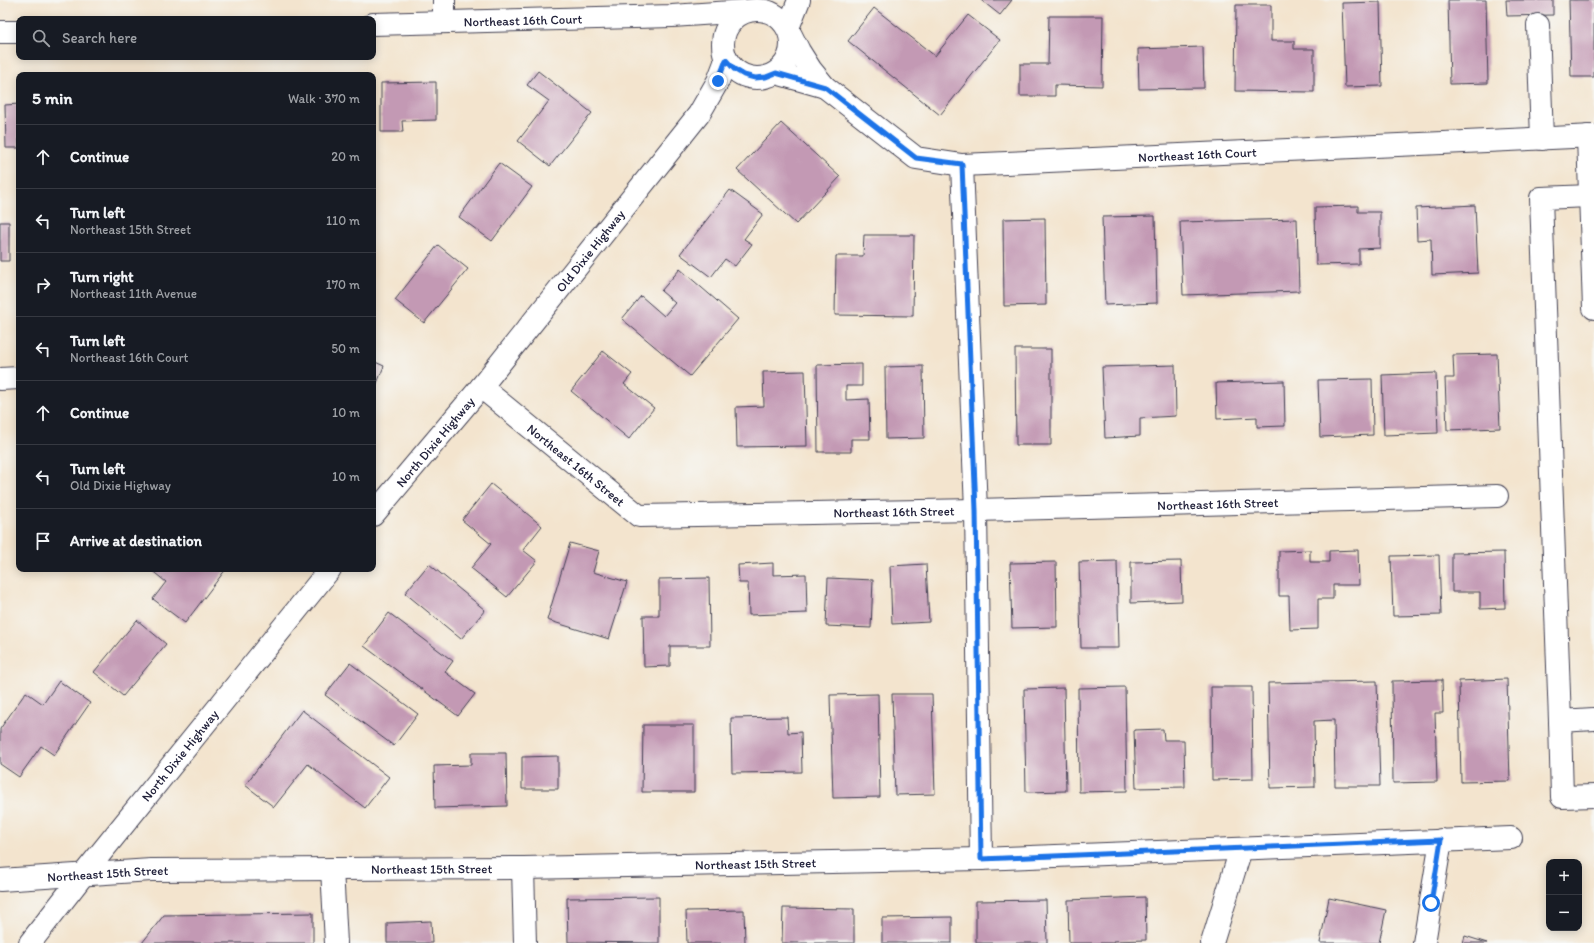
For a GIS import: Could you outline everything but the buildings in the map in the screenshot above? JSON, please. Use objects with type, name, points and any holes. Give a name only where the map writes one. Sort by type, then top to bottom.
[{"type":"street","points":[[444,0],[444,22]]},
{"type":"street","points":[[779,0],[737,15],[729,23],[724,32],[725,51],[734,69],[744,75],[755,78],[766,77],[776,73],[784,66],[790,56],[792,46],[790,31],[798,0]]},
{"type":"street","points":[[752,10],[768,10],[776,14],[783,20],[790,31]]},
{"type":"street","name":"Northeast 16th Court","points":[[376,24],[672,16],[752,10]]},
{"type":"street","name":"Northeast 16th Court","points":[[672,16],[698,23],[713,31],[725,51]]},
{"type":"street","points":[[1538,25],[1542,138]]},
{"type":"street","name":"Northeast 16th Court","points":[[790,31],[799,51],[811,70],[825,87],[916,158],[962,164],[1591,136]]},
{"type":"street","points":[[0,32],[16,32]]},
{"type":"street","name":"Old Dixie Highway","points":[[481,386],[699,114],[718,81],[725,51]]},
{"type":"street","name":"Northeast 16th Court","points":[[776,73],[825,87]]},
{"type":"street","name":"Old Dixie Highway","points":[[699,114],[739,84],[755,78]]},
{"type":"street","points":[[1591,136],[1590,196],[1594,308]]},
{"type":"street","points":[[962,164],[976,510],[981,859]]},
{"type":"street","points":[[1590,196],[1541,198],[1562,797],[1594,796]]},
{"type":"street","points":[[0,379],[16,378]]},
{"type":"street","name":"Northeast 16th Street","points":[[481,386],[639,516],[976,510],[1497,496]]},
{"type":"street","name":"North Dixie Highway","points":[[376,511],[481,386]]},
{"type":"street","name":"North Dixie Highway","points":[[30,943],[83,875],[328,572]]},
{"type":"street","points":[[1560,721],[1594,719]]},
{"type":"street","name":"Northeast 15th Street","points":[[0,880],[150,870],[523,868],[981,859],[1511,838]]},
{"type":"street","points":[[1424,943],[1441,840]]},
{"type":"street","points":[[1212,943],[1241,849]]},
{"type":"street","points":[[523,868],[525,943]]},
{"type":"street","points":[[332,869],[336,943]]},
{"type":"route","points":[[718,81],[726,60],[734,69],[744,75],[755,78],[766,77],[776,73],[825,87],[916,158],[962,164],[976,510],[981,859],[1441,840],[1431,903]]}]
